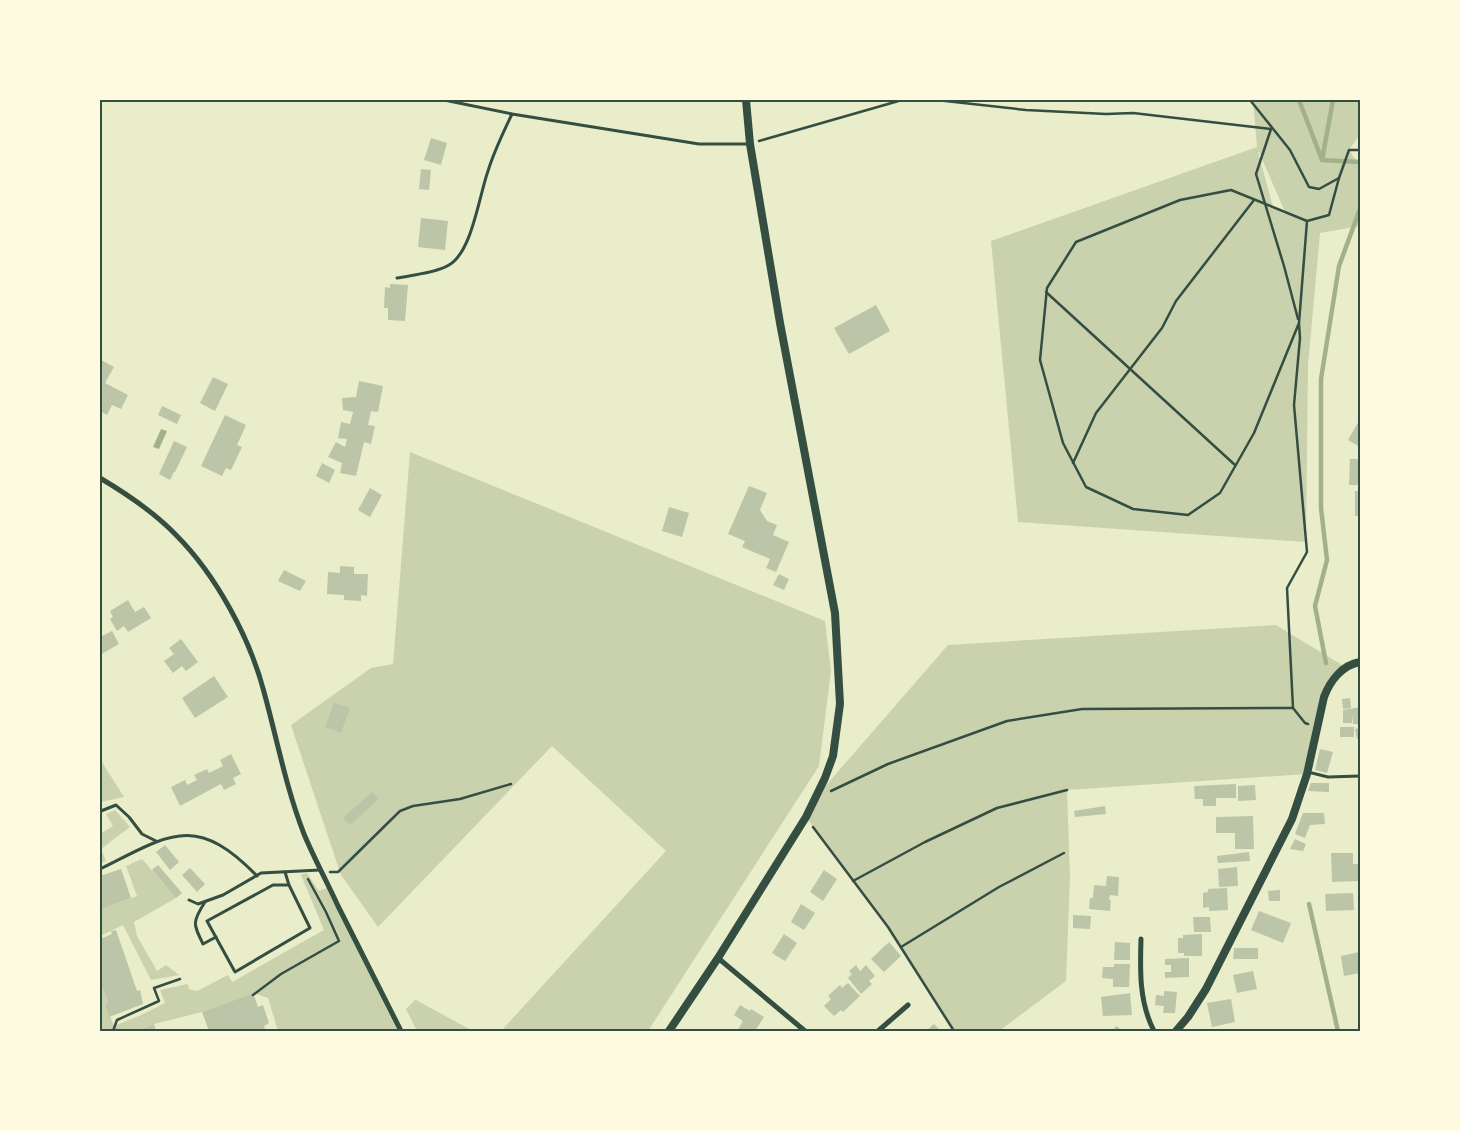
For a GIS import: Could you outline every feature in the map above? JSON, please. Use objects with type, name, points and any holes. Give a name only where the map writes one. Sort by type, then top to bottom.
[{"type":"street","points":[[669,1031],[718,958],[806,817],[825,778],[833,756],[840,713],[835,613],[784,345],[750,144],[746,100]]},
{"type":"street","points":[[100,478],[142,506],[176,535],[200,563],[231,613],[248,645],[258,671],[287,786],[304,834],[401,1031]]},
{"type":"street","points":[[1176,1031],[1210,982],[1292,819],[1308,772],[1324,697],[1332,680],[1347,668],[1360,662]]},
{"type":"street","points":[[1141,939],[1140,974],[1146,1016],[1154,1031]]},
{"type":"street","points":[[718,958],[805,1031]]},
{"type":"street","points":[[878,1031],[908,1004]]},
{"type":"lane","points":[[444,100],[512,114],[699,144],[750,144]]},
{"type":"lane","points":[[396,278],[442,269],[459,257],[468,238],[487,172],[512,114]]},
{"type":"lane","points":[[1308,772],[1328,777],[1360,776]]},
{"type":"lane","points":[[101,811],[116,805],[129,817],[142,834],[156,841]]},
{"type":"lane","points":[[100,869],[156,841],[186,835],[211,839],[236,855],[257,876]]},
{"type":"lane","points":[[189,900],[198,904],[205,902],[223,895],[261,873],[321,871]]},
{"type":"lane","points":[[285,872],[289,885],[310,928],[235,972],[207,922],[272,885],[289,885]]},
{"type":"lane","points":[[205,902],[195,919],[194,928],[203,944],[216,937]]},
{"type":"path","points":[[750,144],[902,100]]},
{"type":"path","points":[[936,100],[1026,110],[1106,114],[1133,113],[1271,129]]},
{"type":"path","points":[[1250,100],[1271,129],[1290,150],[1309,187],[1319,189],[1339,178]]},
{"type":"path","points":[[1271,129],[1256,174],[1264,204],[1284,266],[1299,323],[1254,432],[1220,493],[1188,515],[1133,509],[1086,487],[1063,443],[1040,360],[1046,288],[1076,242],[1180,200],[1231,190],[1254,200],[1264,204],[1307,221],[1329,216],[1349,150],[1360,150]]},
{"type":"path","points":[[1073,463],[1096,413],[1162,328],[1176,302],[1254,200]]},
{"type":"path","points":[[1307,221],[1294,405],[1307,552],[1287,588],[1293,708],[1305,723],[1317,725]]},
{"type":"path","points":[[1046,292],[1235,465]]},
{"type":"path","points":[[816,798],[888,764],[1007,722],[1082,709],[1293,708]]},
{"type":"path","points":[[321,871],[338,872],[400,812],[413,806],[460,799],[511,784]]},
{"type":"path","points":[[853,881],[925,842],[997,808],[1067,790]]},
{"type":"path","points":[[806,817],[888,927],[954,1031]]},
{"type":"path","points":[[901,947],[999,888],[1064,853]]},
{"type":"path","points":[[113,1031],[117,1020],[159,1001],[154,988],[180,979]]},
{"type":"shaded area","points":[[1253,100],[1360,100],[1360,134],[1349,150],[1360,166],[1360,226],[1320,233],[1308,365],[1306,542],[1018,522],[991,241],[1257,147]],"holes":[[[1259,152],[1285,212],[1273,207]]]},
{"type":"shaded area","points":[[161,429],[167,431],[159,449],[153,447]]},
{"type":"shaded area","points":[[410,452],[825,621],[831,671],[819,766],[648,1031],[501,1031],[666,851],[552,746],[378,927],[341,875],[291,725],[371,668],[393,664]]},
{"type":"shaded area","points":[[1276,625],[1347,668],[1332,680],[1307,774],[1067,790],[1070,877],[1066,981],[999,1031],[954,1031],[888,927],[806,817],[815,798],[948,645]]},
{"type":"shaded area","points":[[100,759],[124,797],[100,802]]},
{"type":"shaded area","points":[[115,810],[130,827],[101,849],[106,861],[100,863],[100,839],[102,838],[100,834],[113,826],[106,814]]},
{"type":"shaded area","points":[[142,859],[176,898],[134,922],[137,936],[157,971],[166,965],[179,975],[151,980],[123,925],[100,936],[100,910],[137,896],[126,866]]},
{"type":"shaded area","points":[[307,873],[319,891],[327,888],[400,1031],[278,1031],[268,998],[253,993],[202,1012],[154,1024],[136,1031],[100,1031],[100,981],[108,1002],[105,1004],[114,1026],[165,1003],[160,990],[188,984],[189,989],[197,991],[228,975],[232,982],[324,930],[301,875]]},
{"type":"shaded area","points":[[416,999],[473,1031],[417,1031],[406,1009]]},
{"type":"building","points":[[431,138],[447,143],[441,165],[424,160]]},
{"type":"building","points":[[421,169],[431,170],[429,190],[419,189]]},
{"type":"building","points":[[421,218],[448,221],[445,250],[418,247]]},
{"type":"building","points":[[390,284],[408,285],[405,321],[388,320],[388,308],[384,308],[385,287],[390,288]]},
{"type":"building","points":[[876,305],[890,331],[849,354],[834,328]]},
{"type":"building","points":[[101,360],[114,367],[105,383],[128,395],[121,409],[112,405],[107,415],[100,411]]},
{"type":"building","points":[[213,377],[228,384],[215,411],[200,403]]},
{"type":"building","points":[[359,381],[383,386],[378,412],[371,411],[368,425],[375,426],[371,444],[364,442],[356,476],[340,473],[342,463],[328,457],[336,442],[345,447],[347,439],[338,438],[341,422],[350,424],[353,412],[343,410],[342,398],[356,397]]},
{"type":"building","points":[[162,406],[181,415],[177,424],[158,415]]},
{"type":"building","points":[[225,415],[246,425],[237,445],[242,447],[231,470],[226,468],[222,476],[201,466]]},
{"type":"building","points":[[1360,419],[1360,447],[1348,440]]},
{"type":"building","points":[[174,441],[187,447],[170,480],[159,474]]},
{"type":"building","points":[[1350,459],[1360,459],[1360,485],[1349,485]]},
{"type":"building","points":[[322,463],[335,470],[329,483],[316,476]]},
{"type":"building","points":[[749,486],[767,493],[760,510],[767,521],[777,525],[773,535],[789,542],[776,572],[766,568],[770,559],[742,547],[745,541],[728,534]]},
{"type":"building","points":[[370,488],[382,495],[370,517],[358,510]]},
{"type":"building","points":[[1355,491],[1360,491],[1360,516],[1355,516]]},
{"type":"building","points":[[669,507],[689,513],[682,537],[662,531]]},
{"type":"building","points":[[340,566],[354,567],[354,574],[368,574],[367,596],[361,595],[361,601],[344,600],[344,595],[327,594],[328,572],[340,573]]},
{"type":"building","points":[[284,570],[306,581],[300,591],[278,581]]},
{"type":"building","points":[[779,574],[789,579],[784,590],[773,585]]},
{"type":"building","points":[[128,600],[135,612],[144,607],[151,618],[128,632],[124,626],[117,631],[110,619],[113,617],[110,611]]},
{"type":"building","points":[[112,631],[119,644],[100,655],[100,637]]},
{"type":"building","points":[[181,639],[198,662],[186,671],[182,666],[173,673],[164,661],[174,654],[169,648]]},
{"type":"building","points":[[214,676],[228,697],[195,718],[182,698]]},
{"type":"building","points":[[1350,698],[1351,708],[1343,709],[1342,699]]},
{"type":"building","points":[[334,703],[350,708],[341,733],[325,727]]},
{"type":"building","points":[[1360,707],[1360,724],[1353,724],[1353,715],[1352,723],[1343,723],[1343,710]]},
{"type":"building","points":[[1340,727],[1354,727],[1354,737],[1340,737]]},
{"type":"building","points":[[1360,728],[1360,738],[1357,739],[1355,729]]},
{"type":"building","points":[[1320,749],[1333,752],[1327,773],[1315,770]]},
{"type":"building","points":[[231,754],[241,774],[233,778],[236,784],[224,790],[221,784],[180,806],[171,787],[185,780],[187,785],[197,780],[194,775],[207,769],[209,773],[223,766],[220,760]]},
{"type":"building","points":[[1311,783],[1329,783],[1329,792],[1308,791]]},
{"type":"building","points":[[1236,784],[1236,798],[1216,798],[1216,806],[1203,806],[1203,799],[1195,799],[1194,786]]},
{"type":"building","points":[[1255,785],[1256,800],[1238,801],[1238,786]]},
{"type":"building","points":[[372,792],[379,799],[350,825],[343,818]]},
{"type":"building","points":[[1105,806],[1106,814],[1075,817],[1074,811]]},
{"type":"building","points":[[1303,813],[1324,813],[1325,824],[1310,825],[1305,838],[1295,834]]},
{"type":"building","points":[[1253,816],[1254,849],[1235,849],[1235,833],[1216,833],[1216,817]]},
{"type":"building","points":[[1295,839],[1306,844],[1303,851],[1290,849]]},
{"type":"building","points":[[165,845],[179,862],[170,870],[156,852]]},
{"type":"building","points":[[1249,852],[1250,861],[1218,863],[1217,856]]},
{"type":"building","points":[[1331,853],[1353,853],[1353,864],[1359,864],[1359,881],[1332,882]]},
{"type":"building","points":[[158,865],[182,893],[176,898],[152,870]]},
{"type":"building","points":[[1237,867],[1238,886],[1219,887],[1218,869]]},
{"type":"building","points":[[190,868],[205,884],[197,892],[182,875]]},
{"type":"building","points":[[121,869],[131,898],[100,910],[100,876]]},
{"type":"building","points":[[824,870],[837,879],[823,901],[810,892]]},
{"type":"building","points":[[1107,876],[1119,877],[1118,896],[1110,895],[1110,911],[1089,909],[1090,898],[1093,898],[1094,885],[1106,886]]},
{"type":"building","points":[[1227,888],[1228,910],[1209,911],[1209,907],[1203,908],[1203,893],[1208,892],[1208,889]]},
{"type":"building","points":[[1280,890],[1280,901],[1269,901],[1268,891]]},
{"type":"building","points":[[1353,893],[1354,910],[1326,911],[1325,894]]},
{"type":"building","points":[[801,904],[815,913],[804,930],[791,922]]},
{"type":"building","points":[[1259,911],[1291,923],[1283,943],[1251,930]]},
{"type":"building","points":[[1073,915],[1091,916],[1090,929],[1073,928]]},
{"type":"building","points":[[1193,917],[1210,917],[1211,932],[1194,932]]},
{"type":"building","points":[[116,930],[137,991],[140,990],[143,1004],[109,1017],[105,1004],[108,1002],[100,981],[100,939],[112,934],[111,931]]},
{"type":"building","points":[[784,934],[797,943],[785,961],[772,953]]},
{"type":"building","points":[[1202,934],[1202,956],[1184,956],[1184,953],[1178,953],[1178,938],[1183,938],[1183,935]]},
{"type":"building","points":[[889,942],[901,956],[884,972],[871,959]]},
{"type":"building","points":[[1115,942],[1130,943],[1130,960],[1114,960]]},
{"type":"building","points":[[1234,948],[1258,948],[1258,959],[1233,959]]},
{"type":"building","points":[[1360,952],[1360,973],[1344,976],[1341,956]]},
{"type":"building","points":[[1189,958],[1189,977],[1165,978],[1165,972],[1171,972],[1171,965],[1165,965],[1165,959]]},
{"type":"building","points":[[1114,964],[1130,964],[1129,987],[1113,987],[1113,979],[1102,978],[1103,967],[1114,967]]},
{"type":"building","points":[[856,965],[860,971],[866,965],[875,976],[869,981],[872,984],[861,994],[848,978],[852,974],[849,971]]},
{"type":"building","points":[[1253,971],[1257,989],[1237,993],[1233,975]]},
{"type":"building","points":[[848,983],[860,996],[843,1012],[841,1010],[834,1016],[824,1006],[831,999],[828,996],[840,985],[842,988]]},
{"type":"building","points":[[1164,991],[1177,992],[1175,1013],[1163,1013],[1164,1006],[1155,1005],[1156,995],[1164,996]]},
{"type":"building","points":[[253,993],[258,1007],[263,1005],[269,1023],[264,1026],[266,1031],[209,1031],[202,1012]]},
{"type":"building","points":[[1130,993],[1132,1015],[1103,1016],[1101,997]]},
{"type":"building","points":[[1231,999],[1235,1022],[1212,1027],[1207,1003]]},
{"type":"building","points":[[740,1005],[764,1017],[755,1031],[737,1031],[743,1021],[734,1015]]},
{"type":"building","points":[[154,1024],[156,1031],[136,1031]]},
{"type":"building","points":[[934,1024],[941,1031],[926,1031]]},
{"type":"building","points":[[1116,1026],[1124,1031],[1113,1031]]},
{"type":"waterway","points":[[1299,100],[1322,160],[1360,162]]},
{"type":"waterway","points":[[1322,160],[1333,100]]},
{"type":"waterway","points":[[1326,663],[1315,606],[1327,560],[1321,508],[1321,379],[1339,266],[1360,209]]},
{"type":"waterway","points":[[1309,904],[1338,1031]]}]
